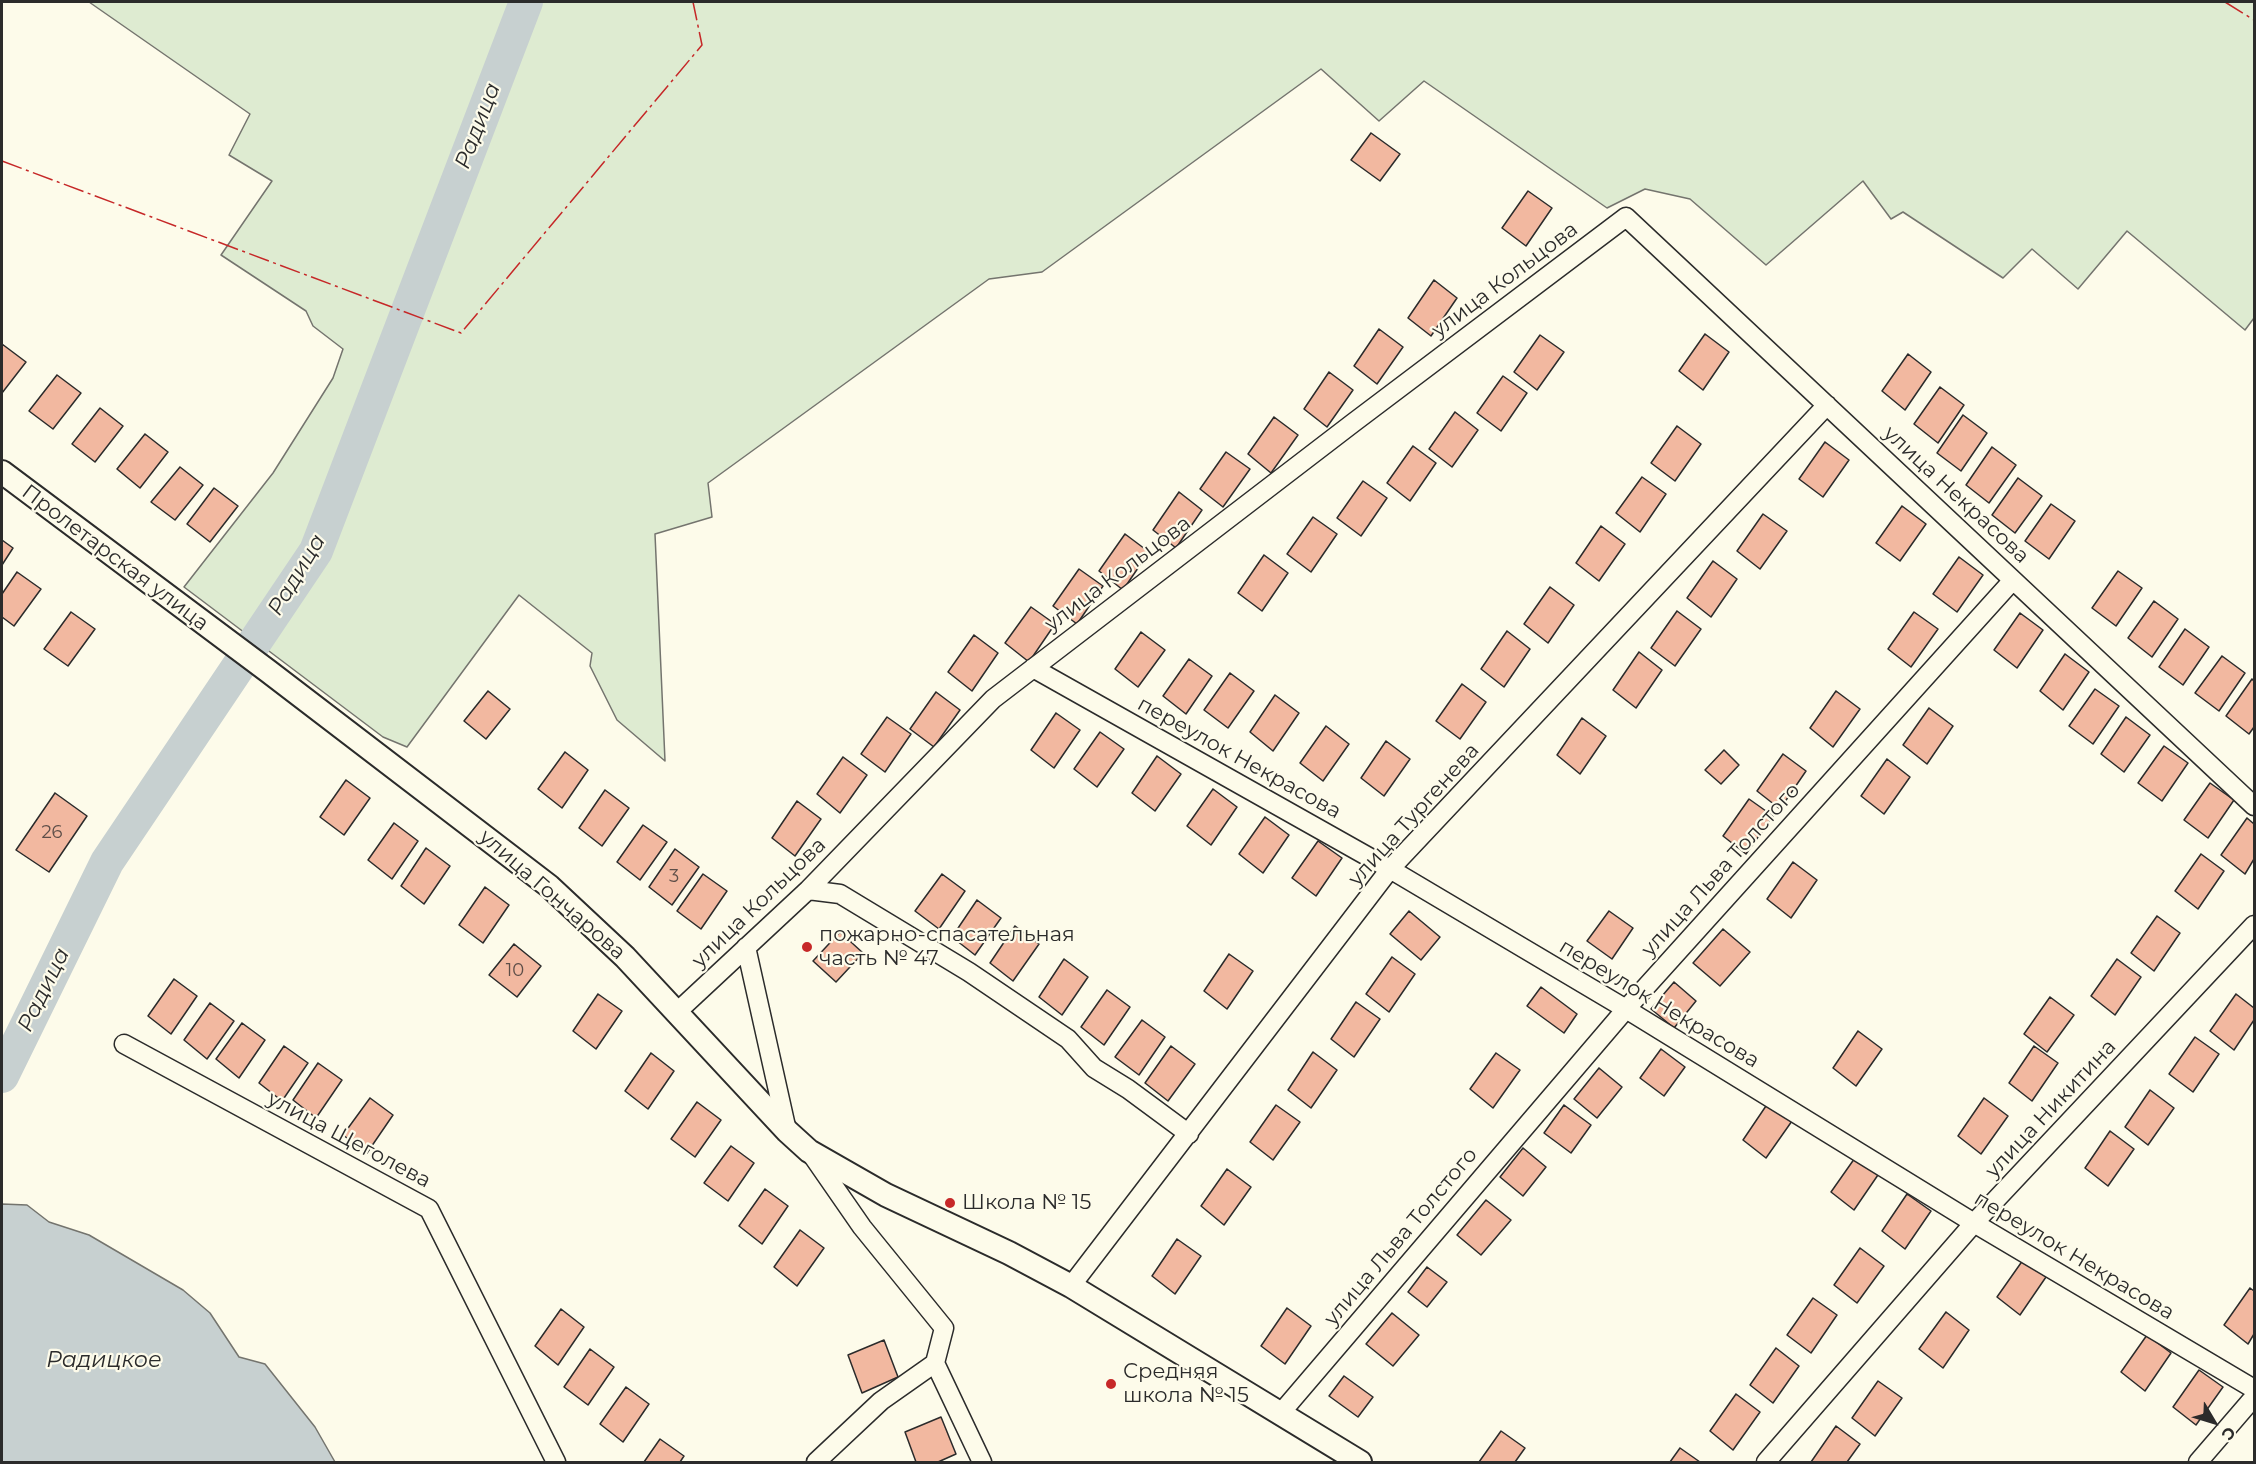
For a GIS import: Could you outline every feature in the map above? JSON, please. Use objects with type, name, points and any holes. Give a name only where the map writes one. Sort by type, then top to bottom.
[{"type":"street","name":"улица Некрасова","points":[[1626,217],[2254,806]]},
{"type":"street","name":"улица Кольцова","points":[[677,1012],[807,890],[993,699],[1626,217]]},
{"type":"street","name":"улица Тургенева","points":[[1071,1286],[1390,869],[1827,405]]},
{"type":"street","name":"Пролетарская улица","points":[[2,472],[268,670]]},
{"type":"street","name":"улица Льва Толстого","points":[[1280,1414],[1626,1009],[2013,580]]},
{"type":"street","name":"переулок Некрасова","points":[[1033,668],[1390,869],[2254,1389]]},
{"type":"street","name":"улица Гончарова","points":[[268,670],[549,886],[625,957],[787,1131],[809,1151],[886,1195],[1009,1253],[1071,1286],[1360,1462]]},
{"type":"street","points":[[807,890],[840,894],[969,972],[1068,1039],[1094,1068],[1128,1089],[1189,1134]]},
{"type":"street","name":"улица Никитина","points":[[1766,1462],[1974,1222],[2254,926]]},
{"type":"street","points":[[746,947],[787,1131]]},
{"type":"street","name":"улица Щеголева","points":[[124,1044],[429,1209],[555,1462]]},
{"type":"street","name":"улица Гончарова","points":[[809,1151],[862,1227],[944,1328],[935,1363]]},
{"type":"street","points":[[816,1462],[881,1401],[935,1363],[981,1462]]},
{"type":"street","points":[[2198,1462],[2254,1397]]},
{"type":"green space","points":[[89,2],[2254,2],[2254,318],[2245,330],[2127,231],[2078,289],[2032,249],[2003,278],[1903,212],[1891,219],[1863,181],[1766,265],[1690,199],[1645,189],[1607,208],[1424,81],[1379,121],[1321,69],[1042,272],[989,279],[708,483],[712,517],[655,534],[665,761],[617,720],[590,666],[592,653],[519,595],[407,747],[383,737],[184,587],[273,473],[333,378],[343,349],[313,326],[306,311],[221,255],[272,181],[229,155],[250,114]]},
{"type":"water","name":"Радицкое","points":[[2,1204],[27,1205],[49,1222],[89,1235],[183,1290],[210,1313],[239,1357],[265,1364],[315,1427],[335,1462],[2,1462]]},
{"type":"building","points":[[1371,133],[1400,154],[1380,181],[1351,160]]},
{"type":"building","points":[[1528,191],[1552,208],[1526,246],[1502,228]]},
{"type":"building","points":[[1434,280],[1457,298],[1431,336],[1408,318]]},
{"type":"building","points":[[1379,329],[1403,347],[1377,384],[1354,366]]},
{"type":"building","points":[[1705,334],[1729,352],[1703,390],[1679,371]]},
{"type":"building","points":[[1540,335],[1564,352],[1537,390],[1514,372]]},
{"type":"building","points":[[2,344],[26,362],[2,393]]},
{"type":"building","points":[[1908,354],[1931,372],[1905,410],[1882,391]]},
{"type":"building","points":[[1329,372],[1353,390],[1327,427],[1304,409]]},
{"type":"building","points":[[57,375],[81,393],[53,429],[29,411]]},
{"type":"building","points":[[1503,376],[1527,393],[1501,431],[1477,413]]},
{"type":"building","points":[[1940,387],[1964,405],[1938,443],[1914,424]]},
{"type":"building","points":[[100,408],[123,426],[95,462],[72,444]]},
{"type":"building","points":[[1455,412],[1478,430],[1452,467],[1429,449]]},
{"type":"building","points":[[1963,415],[1987,433],[1961,471],[1937,453]]},
{"type":"building","points":[[1274,417],[1298,435],[1271,473],[1248,454]]},
{"type":"building","points":[[1677,426],[1701,444],[1675,481],[1651,463]]},
{"type":"building","points":[[145,434],[168,452],[140,488],[117,469]]},
{"type":"building","points":[[1825,442],[1849,460],[1823,497],[1799,479]]},
{"type":"building","points":[[1413,446],[1436,463],[1410,501],[1387,483]]},
{"type":"building","points":[[1992,447],[2016,465],[1989,503],[1966,485]]},
{"type":"building","points":[[1226,452],[1250,469],[1223,507],[1200,489]]},
{"type":"building","points":[[180,467],[203,485],[175,520],[151,502]]},
{"type":"building","points":[[1642,477],[1666,494],[1640,532],[1616,513]]},
{"type":"building","points":[[2018,478],[2042,496],[2015,533],[1992,515]]},
{"type":"building","points":[[1363,481],[1387,498],[1361,536],[1337,518]]},
{"type":"building","points":[[214,488],[238,506],[210,542],[187,524]]},
{"type":"building","points":[[1179,492],[1202,510],[1176,548],[1153,530]]},
{"type":"building","points":[[2051,504],[2075,521],[2049,559],[2025,541]]},
{"type":"building","points":[[1902,506],[1926,524],[1900,561],[1876,543]]},
{"type":"building","points":[[1763,514],[1787,531],[1760,569],[1737,551]]},
{"type":"building","points":[[1313,517],[1337,534],[1311,572],[1287,554]]},
{"type":"building","points":[[1601,526],[1625,544],[1599,581],[1576,563]]},
{"type":"building","points":[[1125,534],[1149,552],[1123,590],[1099,571]]},
{"type":"building","points":[[2,540],[13,548],[2,565]]},
{"type":"building","points":[[1264,555],[1288,573],[1262,611],[1238,593]]},
{"type":"building","points":[[1959,557],[1983,575],[1957,612],[1933,594]]},
{"type":"building","points":[[1713,561],[1737,579],[1711,617],[1687,598]]},
{"type":"building","points":[[1079,569],[1103,586],[1077,624],[1053,606]]},
{"type":"building","points":[[2118,571],[2142,588],[2116,626],[2092,608]]},
{"type":"building","points":[[17,572],[41,589],[14,626],[2,617],[2,594]]},
{"type":"building","points":[[1550,587],[1574,605],[1548,643],[1524,624]]},
{"type":"building","points":[[2154,601],[2178,619],[2152,657],[2128,638]]},
{"type":"building","points":[[1031,607],[1055,624],[1029,662],[1005,643]]},
{"type":"building","points":[[1677,611],[1701,629],[1675,666],[1651,648]]},
{"type":"building","points":[[71,612],[95,629],[68,666],[44,649]]},
{"type":"building","points":[[1914,612],[1938,629],[1911,667],[1888,649]]},
{"type":"building","points":[[2020,613],[2043,630],[2017,668],[1994,650]]},
{"type":"building","points":[[2185,629],[2209,647],[2183,685],[2159,667]]},
{"type":"building","points":[[1507,631],[1530,649],[1504,687],[1481,669]]},
{"type":"building","points":[[1141,632],[1165,650],[1138,687],[1115,669]]},
{"type":"building","points":[[974,635],[998,653],[972,691],[948,672]]},
{"type":"building","points":[[1639,652],[1662,670],[1636,708],[1613,690]]},
{"type":"building","points":[[2065,654],[2089,672],[2063,710],[2040,691]]},
{"type":"building","points":[[2222,656],[2245,673],[2219,711],[2195,693]]},
{"type":"building","points":[[1189,659],[1212,676],[1186,714],[1163,696]]},
{"type":"building","points":[[1230,673],[1254,691],[1228,728],[1204,710]]},
{"type":"building","points":[[2252,679],[2254,681],[2254,727],[2249,734],[2226,716]]},
{"type":"building","points":[[1462,684],[1486,702],[1460,739],[1436,721]]},
{"type":"building","points":[[2095,689],[2119,706],[2093,744],[2069,726]]},
{"type":"building","points":[[488,691],[510,709],[486,739],[464,721]]},
{"type":"building","points":[[1836,691],[1860,709],[1833,747],[1810,728]]},
{"type":"building","points":[[936,692],[960,710],[934,747],[910,729]]},
{"type":"building","points":[[1275,695],[1299,713],[1273,751],[1250,732]]},
{"type":"building","points":[[1929,708],[1953,726],[1927,764],[1903,745]]},
{"type":"building","points":[[1056,713],[1080,730],[1054,768],[1031,750]]},
{"type":"building","points":[[887,717],[911,734],[885,772],[861,754]]},
{"type":"building","points":[[2126,717],[2150,735],[2124,772],[2101,754]]},
{"type":"building","points":[[1582,718],[1606,736],[1580,774],[1557,755]]},
{"type":"building","points":[[1326,726],[1349,744],[1323,781],[1300,763]]},
{"type":"building","points":[[1100,732],[1124,749],[1097,787],[1074,769]]},
{"type":"building","points":[[1386,741],[1410,759],[1384,796],[1361,778]]},
{"type":"building","points":[[2164,746],[2188,763],[2162,801],[2138,783]]},
{"type":"building","points":[[1724,750],[1739,765],[1721,784],[1705,770]]},
{"type":"building","points":[[565,752],[588,770],[562,808],[538,789]]},
{"type":"building","points":[[1783,754],[1806,771],[1780,809],[1757,791]]},
{"type":"building","points":[[1157,756],[1181,774],[1155,811],[1132,793]]},
{"type":"building","points":[[843,757],[867,775],[840,813],[817,794]]},
{"type":"building","points":[[1887,759],[1910,777],[1884,814],[1861,796]]},
{"type":"building","points":[[346,780],[370,798],[344,835],[320,817]]},
{"type":"building","points":[[2210,783],[2234,800],[2208,838],[2184,820]]},
{"type":"building","points":[[1213,789],[1237,807],[1211,845],[1187,826]]},
{"type":"building","points":[[605,790],[629,808],[602,846],[579,828]]},
{"type":"building","points":[[55,793],[87,816],[49,872],[16,850]]},
{"type":"building","points":[[1749,799],[1773,816],[1746,854],[1723,836]]},
{"type":"building","points":[[797,801],[821,819],[795,856],[772,838]]},
{"type":"building","points":[[1265,817],[1289,835],[1263,873],[1239,854]]},
{"type":"building","points":[[2247,818],[2254,824],[2254,859],[2245,874],[2221,855]]},
{"type":"building","points":[[394,823],[418,841],[392,879],[368,860]]},
{"type":"building","points":[[643,825],[667,842],[640,880],[617,862]]},
{"type":"building","points":[[1318,841],[1342,858],[1316,896],[1292,878]]},
{"type":"building","points":[[426,848],[450,866],[424,904],[401,886]]},
{"type":"building","points":[[675,849],[699,867],[672,905],[649,887]]},
{"type":"building","points":[[2201,854],[2224,871],[2198,909],[2175,891]]},
{"type":"building","points":[[1793,862],[1817,880],[1791,918],[1767,899]]},
{"type":"building","points":[[703,874],[727,891],[701,929],[677,911]]},
{"type":"building","points":[[942,874],[965,891],[939,929],[915,911]]},
{"type":"building","points":[[485,887],[509,905],[483,943],[459,925]]},
{"type":"building","points":[[977,900],[1001,918],[975,955],[952,937]]},
{"type":"building","points":[[1409,911],[1440,937],[1421,960],[1390,934]]},
{"type":"building","points":[[1609,911],[1633,928],[1612,959],[1587,941]]},
{"type":"building","points":[[2157,916],[2180,933],[2154,971],[2131,953]]},
{"type":"building","points":[[1015,926],[1039,944],[1013,981],[990,963]]},
{"type":"building","points":[[1723,929],[1750,952],[1720,986],[1693,963]]},
{"type":"building","points":[[840,932],[863,953],[836,982],[813,961]]},
{"type":"building","points":[[514,944],[541,966],[517,997],[489,975]]},
{"type":"building","points":[[1229,954],[1253,971],[1227,1009],[1204,991]]},
{"type":"building","points":[[1392,957],[1415,974],[1389,1012],[1366,994]]},
{"type":"building","points":[[1064,959],[1088,977],[1062,1015],[1039,997]]},
{"type":"building","points":[[2117,959],[2141,977],[2115,1015],[2091,996]]},
{"type":"building","points":[[174,979],[197,996],[171,1034],[148,1016]]},
{"type":"building","points":[[1674,982],[1696,1001],[1674,1028],[1651,1009]]},
{"type":"building","points":[[1541,987],[1577,1014],[1564,1033],[1527,1006]]},
{"type":"building","points":[[1107,990],[1130,1007],[1104,1045],[1081,1027]]},
{"type":"building","points":[[598,994],[622,1011],[596,1049],[573,1031]]},
{"type":"building","points":[[2236,994],[2254,1008],[2254,1020],[2234,1050],[2210,1031]]},
{"type":"building","points":[[2050,997],[2074,1015],[2047,1052],[2024,1034]]},
{"type":"building","points":[[1356,1002],[1380,1019],[1354,1057],[1331,1039]]},
{"type":"building","points":[[210,1003],[234,1021],[207,1059],[184,1040]]},
{"type":"building","points":[[1142,1020],[1165,1037],[1139,1075],[1115,1057]]},
{"type":"building","points":[[242,1023],[265,1040],[239,1078],[216,1059]]},
{"type":"building","points":[[1858,1031],[1882,1049],[1856,1086],[1833,1068]]},
{"type":"building","points":[[2195,1037],[2219,1054],[2193,1092],[2169,1074]]},
{"type":"building","points":[[284,1046],[308,1063],[282,1101],[259,1083]]},
{"type":"building","points":[[1171,1046],[1195,1064],[1168,1101],[1145,1083]]},
{"type":"building","points":[[2034,1046],[2058,1063],[2032,1101],[2009,1083]]},
{"type":"building","points":[[1661,1049],[1685,1067],[1664,1096],[1640,1078]]},
{"type":"building","points":[[1313,1052],[1337,1070],[1311,1108],[1288,1090]]},
{"type":"building","points":[[651,1053],[674,1071],[648,1109],[625,1091]]},
{"type":"building","points":[[1496,1053],[1520,1070],[1493,1108],[1470,1089]]},
{"type":"building","points":[[318,1063],[342,1080],[316,1118],[293,1100]]},
{"type":"building","points":[[1599,1068],[1622,1087],[1597,1118],[1574,1099]]},
{"type":"building","points":[[2150,1090],[2174,1108],[2148,1145],[2125,1127]]},
{"type":"building","points":[[370,1098],[393,1115],[367,1153],[343,1135]]},
{"type":"building","points":[[1984,1098],[2008,1116],[1981,1154],[1958,1136]]},
{"type":"building","points":[[697,1102],[721,1120],[695,1157],[671,1139]]},
{"type":"building","points":[[1768,1103],[1792,1121],[1766,1158],[1743,1140]]},
{"type":"building","points":[[1276,1105],[1300,1122],[1273,1160],[1250,1142]]},
{"type":"building","points":[[1564,1105],[1591,1125],[1571,1153],[1544,1133]]},
{"type":"building","points":[[2110,1131],[2134,1149],[2108,1186],[2085,1168]]},
{"type":"building","points":[[731,1146],[754,1163],[728,1201],[704,1183]]},
{"type":"building","points":[[1523,1148],[1546,1167],[1523,1196],[1500,1177]]},
{"type":"building","points":[[1857,1155],[1880,1172],[1854,1210],[1831,1192]]},
{"type":"building","points":[[1227,1169],[1251,1187],[1224,1225],[1201,1206]]},
{"type":"building","points":[[765,1189],[788,1206],[762,1244],[739,1226]]},
{"type":"building","points":[[1907,1194],[1931,1211],[1905,1249],[1882,1231]]},
{"type":"building","points":[[1486,1200],[1511,1220],[1481,1255],[1457,1235]]},
{"type":"building","points":[[800,1230],[824,1248],[797,1286],[774,1267]]},
{"type":"building","points":[[1177,1239],[1201,1256],[1175,1294],[1152,1276]]},
{"type":"building","points":[[1860,1248],[1884,1266],[1857,1303],[1834,1285]]},
{"type":"building","points":[[2023,1260],[2046,1277],[2020,1315],[1997,1297]]},
{"type":"building","points":[[1427,1267],[1447,1282],[1427,1307],[1408,1292]]},
{"type":"building","points":[[2250,1288],[2254,1291],[2254,1334],[2248,1344],[2224,1325]]},
{"type":"building","points":[[1813,1298],[1837,1315],[1811,1353],[1787,1335]]},
{"type":"building","points":[[1287,1308],[1311,1326],[1285,1364],[1261,1346]]},
{"type":"building","points":[[561,1309],[584,1327],[558,1365],[535,1346]]},
{"type":"building","points":[[1946,1312],[1969,1330],[1943,1368],[1919,1349]]},
{"type":"building","points":[[1392,1313],[1419,1335],[1393,1366],[1366,1344]]},
{"type":"building","points":[[2147,1335],[2171,1353],[2145,1391],[2121,1372]]},
{"type":"building","points":[[884,1340],[898,1377],[862,1393],[848,1355]]},
{"type":"building","points":[[1776,1348],[1799,1366],[1773,1403],[1750,1385]]},
{"type":"building","points":[[590,1349],[614,1367],[588,1405],[564,1387]]},
{"type":"building","points":[[2199,1370],[2223,1387],[2196,1425],[2173,1407]]},
{"type":"building","points":[[1344,1376],[1373,1397],[1358,1417],[1329,1396]]},
{"type":"building","points":[[1878,1381],[1902,1398],[1875,1436],[1852,1418]]},
{"type":"building","points":[[626,1387],[649,1404],[623,1442],[600,1424]]},
{"type":"building","points":[[1736,1394],[1760,1412],[1733,1450],[1710,1431]]},
{"type":"building","points":[[941,1417],[956,1454],[938,1462],[916,1462],[905,1432]]},
{"type":"building","points":[[1836,1426],[1860,1444],[1847,1462],[1811,1462]]},
{"type":"building","points":[[1501,1431],[1525,1448],[1515,1462],[1479,1462]]},
{"type":"building","points":[[660,1439],[684,1456],[680,1462],[644,1462]]},
{"type":"building","points":[[1680,1448],[1700,1462],[1670,1462]]},
{"type":"waterway","name":"Радица","points":[[2,1076],[107,862],[316,551],[526,2]]},
{"type":"power","points":[[2,161],[461,333],[702,45],[693,2]]},
{"type":"power","points":[[2225,2],[2254,20]]},
{"type":"place","name":"пожарно-спасательная часть № 47","points":[[807,947]]},
{"type":"place","name":"Школа № 15","points":[[950,1203]]},
{"type":"place","name":"Средняя школа № 15","points":[[1111,1384]]}]
